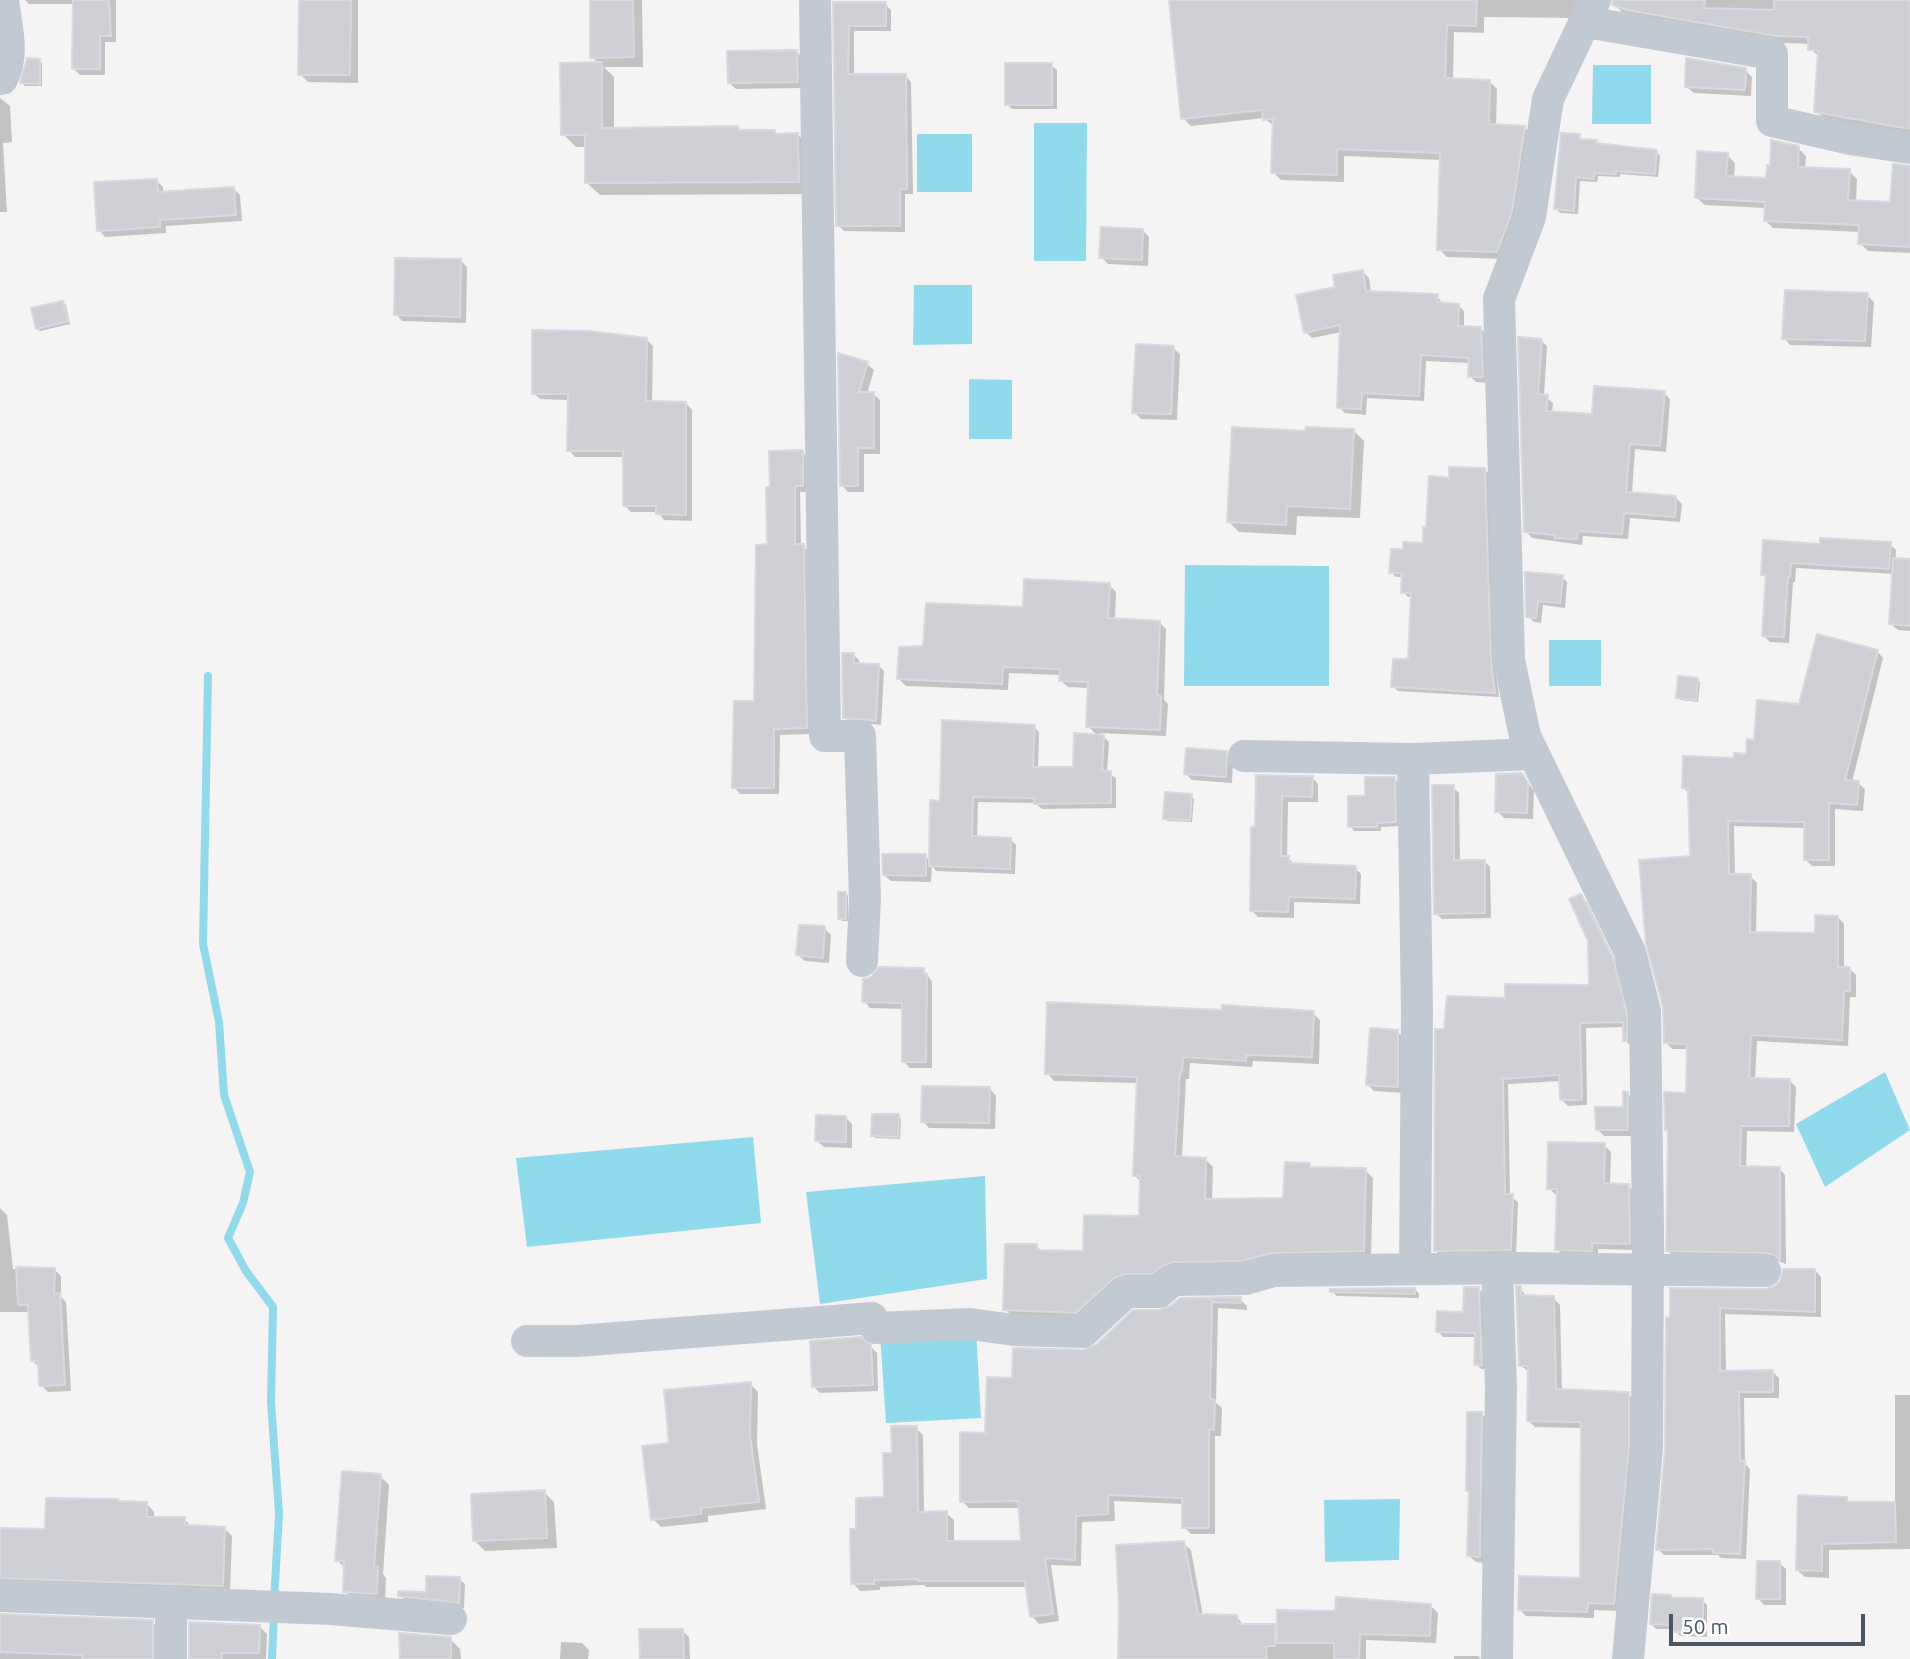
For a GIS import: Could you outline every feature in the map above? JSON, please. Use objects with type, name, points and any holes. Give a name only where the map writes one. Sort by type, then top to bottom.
[{"type":"street","points":[[0,79],[7,71],[10,60],[3,0]]},
{"type":"street","points":[[815,0],[825,736],[860,736],[864,899],[862,961]]},
{"type":"street","points":[[1628,1659],[1647,1448],[1645,1011],[1630,952],[1525,736],[1508,660],[1499,299],[1530,217],[1548,99],[1590,11],[1772,54],[1772,121],[1850,139],[1910,148]]},
{"type":"street","points":[[1244,756],[1413,759],[1533,754]]},
{"type":"street","points":[[1413,759],[1418,1062],[1415,1269]]},
{"type":"street","points":[[1497,1268],[1501,1389],[1497,1659]]},
{"type":"street","points":[[527,1341],[577,1341],[872,1318],[876,1328],[970,1324],[1014,1331],[1083,1332],[1126,1292],[1159,1292],[1173,1280],[1245,1279],[1273,1270],[1497,1268],[1765,1271]]},
{"type":"street","points":[[0,1596],[330,1609],[452,1619]]},
{"type":"street","points":[[172,1602],[172,1659]]},
{"type":"water","points":[[1593,65],[1651,65],[1651,124],[1592,124]]},
{"type":"water","points":[[1034,123],[1087,123],[1086,261],[1034,261]]},
{"type":"water","points":[[917,134],[972,134],[972,192],[917,192]]},
{"type":"water","points":[[914,285],[972,285],[972,344],[913,345]]},
{"type":"water","points":[[969,379],[1012,380],[1012,439],[969,439]]},
{"type":"water","points":[[1185,565],[1329,566],[1329,686],[1184,686]]},
{"type":"water","points":[[1549,640],[1601,640],[1601,686],[1549,686]]},
{"type":"water","points":[[1885,1072],[1910,1130],[1825,1187],[1796,1124]]},
{"type":"water","points":[[753,1137],[761,1223],[527,1247],[516,1158]]},
{"type":"water","points":[[985,1176],[987,1279],[820,1304],[806,1192]]},
{"type":"water","points":[[976,1330],[981,1418],[886,1423],[880,1334]]},
{"type":"water","points":[[1400,1499],[1399,1560],[1325,1562],[1324,1500]]},
{"type":"building","points":[[73,0],[109,0],[111,36],[100,36],[100,69],[72,69]]},
{"type":"building","points":[[299,0],[351,0],[350,75],[298,75]]},
{"type":"building","points":[[590,0],[633,0],[634,57],[590,58]]},
{"type":"building","points":[[1169,0],[1477,0],[1476,26],[1447,25],[1445,78],[1490,80],[1489,124],[1525,126],[1512,212],[1497,252],[1437,250],[1440,153],[1337,149],[1337,175],[1271,173],[1273,119],[1263,120],[1262,110],[1181,119]]},
{"type":"building","points":[[1613,0],[1705,0],[1704,8],[1774,10],[1774,0],[1910,0],[1910,129],[1814,112],[1818,50],[1808,50],[1808,37],[1776,36],[1627,10],[1612,5]]},
{"type":"building","points":[[833,2],[886,2],[886,26],[849,26],[848,74],[906,74],[907,189],[900,189],[900,226],[836,226]]},
{"type":"building","points":[[797,50],[798,82],[728,83],[727,51]]},
{"type":"building","points":[[27,58],[40,59],[40,84],[20,83]]},
{"type":"building","points":[[1686,58],[1746,68],[1745,90],[1685,87]]},
{"type":"building","points":[[602,62],[602,128],[738,126],[738,130],[775,130],[775,134],[798,133],[799,182],[585,183],[585,135],[561,135],[560,63]]},
{"type":"building","points":[[1005,63],[1052,63],[1052,105],[1005,105]]},
{"type":"building","points":[[1561,133],[1580,134],[1579,139],[1597,140],[1596,143],[1657,150],[1655,174],[1616,171],[1616,174],[1594,173],[1594,179],[1576,177],[1574,211],[1554,209]]},
{"type":"building","points":[[1771,140],[1799,146],[1798,167],[1850,169],[1848,200],[1890,202],[1893,164],[1910,166],[1910,247],[1858,244],[1859,225],[1764,221],[1765,202],[1695,198],[1697,151],[1728,153],[1726,176],[1766,178],[1767,165],[1770,166]]},
{"type":"building","points":[[157,179],[158,192],[234,187],[236,215],[160,220],[160,227],[97,231],[94,182]]},
{"type":"building","points":[[1101,227],[1143,229],[1142,260],[1099,258]]},
{"type":"building","points":[[395,258],[461,259],[460,317],[394,315]]},
{"type":"building","points":[[1363,270],[1366,291],[1438,294],[1437,302],[1459,304],[1458,326],[1481,327],[1483,377],[1468,377],[1469,358],[1421,355],[1419,396],[1362,393],[1361,409],[1337,408],[1340,325],[1304,333],[1296,295],[1335,287],[1333,275]]},
{"type":"building","points":[[1785,290],[1868,293],[1865,341],[1782,339]]},
{"type":"building","points":[[63,301],[68,321],[36,329],[31,308]]},
{"type":"building","points":[[532,330],[589,331],[647,338],[646,401],[686,402],[686,515],[656,514],[656,506],[623,506],[623,451],[567,451],[568,394],[532,394]]},
{"type":"building","points":[[1518,337],[1542,339],[1538,394],[1548,395],[1546,411],[1592,414],[1594,386],[1665,391],[1660,446],[1630,444],[1626,492],[1676,496],[1675,517],[1624,513],[1622,534],[1578,531],[1577,539],[1524,532]]},
{"type":"building","points":[[1136,344],[1174,346],[1171,414],[1132,413]]},
{"type":"building","points":[[838,353],[868,362],[859,392],[874,392],[874,448],[858,448],[858,486],[840,486]]},
{"type":"building","points":[[1232,427],[1305,431],[1306,427],[1354,429],[1350,509],[1287,506],[1286,525],[1227,522]]},
{"type":"building","points":[[803,450],[803,486],[795,486],[795,544],[804,544],[807,728],[774,729],[774,788],[732,788],[734,701],[754,701],[756,545],[767,544],[766,487],[770,487],[769,451]]},
{"type":"building","points":[[1449,467],[1485,468],[1491,661],[1495,693],[1391,687],[1393,659],[1408,659],[1411,593],[1401,593],[1402,573],[1389,573],[1391,549],[1403,549],[1403,542],[1423,543],[1429,476],[1449,478]]},
{"type":"building","points":[[1820,538],[1891,542],[1889,569],[1791,563],[1784,637],[1762,636],[1766,575],[1761,575],[1763,540],[1820,544]]},
{"type":"building","points":[[1893,558],[1910,559],[1910,626],[1889,624]]},
{"type":"building","points":[[1525,572],[1563,575],[1560,603],[1538,601],[1536,618],[1526,617]]},
{"type":"building","points":[[1024,579],[1110,583],[1108,618],[1160,621],[1157,695],[1161,696],[1160,730],[1086,727],[1088,682],[1059,681],[1060,669],[1003,667],[1002,684],[897,679],[899,647],[923,646],[926,603],[1023,607]]},
{"type":"building","points":[[1817,634],[1878,650],[1845,780],[1859,781],[1857,805],[1829,803],[1829,860],[1804,860],[1804,822],[1728,821],[1729,874],[1751,874],[1750,932],[1815,933],[1815,915],[1838,916],[1838,967],[1850,967],[1850,991],[1844,991],[1842,1040],[1751,1035],[1749,1078],[1790,1079],[1789,1126],[1741,1126],[1740,1166],[1780,1167],[1780,1260],[1765,1253],[1666,1251],[1668,1130],[1665,1130],[1664,1092],[1686,1093],[1687,1044],[1664,1043],[1663,1007],[1646,944],[1639,860],[1690,856],[1688,788],[1682,788],[1683,756],[1734,758],[1734,753],[1746,754],[1747,739],[1754,740],[1757,700],[1799,704]]},
{"type":"building","points":[[842,653],[854,653],[854,663],[879,664],[876,721],[843,718]]},
{"type":"building","points":[[1678,676],[1698,678],[1696,700],[1676,698]]},
{"type":"building","points":[[942,720],[1035,725],[1033,767],[1073,767],[1074,733],[1104,735],[1102,771],[1111,771],[1111,803],[1034,804],[1034,798],[973,797],[972,836],[1011,838],[1010,869],[929,866],[930,800],[940,801]]},
{"type":"building","points":[[1186,748],[1227,751],[1226,777],[1184,774]]},
{"type":"building","points":[[1522,773],[1528,783],[1527,813],[1495,812],[1496,774]]},
{"type":"building","points":[[1256,775],[1313,776],[1312,797],[1282,796],[1281,856],[1289,856],[1289,863],[1356,866],[1355,899],[1289,897],[1288,912],[1250,911],[1251,827],[1255,827]]},
{"type":"building","points":[[1365,777],[1395,777],[1396,822],[1377,823],[1377,827],[1348,827],[1348,796],[1365,796]]},
{"type":"building","points":[[1432,785],[1454,785],[1454,860],[1485,860],[1485,913],[1434,914]]},
{"type":"building","points":[[1165,792],[1192,794],[1190,820],[1163,819]]},
{"type":"building","points":[[882,854],[926,854],[926,876],[883,875]]},
{"type":"building","points":[[838,892],[846,892],[846,919],[838,919]]},
{"type":"building","points":[[1581,894],[1613,958],[1627,1013],[1627,1041],[1623,1041],[1623,1022],[1580,1023],[1582,1100],[1560,1100],[1559,1075],[1503,1079],[1505,1194],[1513,1194],[1511,1250],[1434,1251],[1435,1029],[1444,1029],[1447,996],[1505,998],[1505,984],[1589,985],[1588,941],[1569,899]]},
{"type":"building","points":[[799,925],[825,926],[823,958],[796,955]]},
{"type":"building","points":[[879,967],[924,968],[924,974],[927,974],[926,1062],[902,1062],[902,1003],[862,1002],[863,979],[871,977]]},
{"type":"building","points":[[1047,1002],[1222,1010],[1222,1005],[1314,1011],[1312,1057],[1246,1055],[1246,1061],[1183,1057],[1175,1156],[1206,1158],[1205,1199],[1283,1198],[1285,1162],[1310,1163],[1310,1167],[1366,1168],[1364,1251],[1272,1253],[1242,1261],[1173,1262],[1152,1274],[1126,1274],[1114,1278],[1076,1313],[1003,1310],[1005,1244],[1037,1244],[1037,1250],[1083,1251],[1084,1215],[1139,1216],[1140,1176],[1133,1176],[1137,1077],[1045,1074]]},
{"type":"building","points":[[1370,1028],[1398,1030],[1398,1087],[1366,1085]]},
{"type":"building","points":[[922,1086],[990,1087],[989,1123],[921,1122]]},
{"type":"building","points":[[1623,1091],[1628,1092],[1628,1130],[1596,1130],[1595,1107],[1623,1107]]},
{"type":"building","points":[[872,1114],[899,1114],[898,1137],[871,1136]]},
{"type":"building","points":[[816,1115],[846,1116],[846,1142],[815,1141]]},
{"type":"building","points":[[1548,1142],[1605,1143],[1604,1183],[1629,1184],[1630,1244],[1592,1243],[1592,1251],[1555,1250],[1557,1189],[1547,1189]]},
{"type":"building","points":[[16,1267],[55,1268],[54,1294],[60,1293],[65,1385],[39,1386],[38,1361],[31,1361],[28,1305],[18,1305]]},
{"type":"building","points":[[1783,1269],[1815,1269],[1815,1312],[1720,1308],[1720,1371],[1773,1370],[1773,1392],[1739,1392],[1740,1461],[1745,1461],[1740,1554],[1713,1553],[1713,1549],[1656,1550],[1665,1450],[1666,1318],[1670,1317],[1670,1288],[1765,1289],[1780,1281]]},
{"type":"building","points":[[1516,1286],[1521,1286],[1521,1295],[1554,1296],[1556,1389],[1629,1392],[1629,1447],[1614,1604],[1588,1603],[1587,1612],[1518,1610],[1519,1576],[1580,1578],[1581,1422],[1527,1421],[1528,1366],[1519,1366]]},
{"type":"building","points":[[1464,1287],[1479,1287],[1482,1365],[1474,1365],[1475,1333],[1436,1332],[1437,1311],[1463,1312]]},
{"type":"building","points":[[1415,1288],[1415,1294],[1330,1292],[1330,1289]]},
{"type":"building","points":[[1241,1297],[1241,1303],[1212,1302],[1210,1399],[1215,1400],[1214,1430],[1209,1429],[1209,1528],[1182,1528],[1182,1498],[1108,1495],[1108,1514],[1076,1516],[1075,1560],[1045,1558],[1053,1614],[1030,1617],[1025,1581],[918,1579],[874,1580],[874,1584],[851,1584],[850,1529],[856,1529],[856,1498],[884,1497],[883,1453],[892,1453],[891,1426],[917,1426],[918,1512],[947,1511],[947,1541],[1021,1541],[1018,1501],[960,1502],[960,1432],[985,1433],[987,1377],[1012,1378],[1013,1348],[1083,1350],[1096,1345],[1133,1310],[1160,1310],[1171,1306],[1180,1298]]},
{"type":"building","points":[[861,1337],[871,1345],[873,1385],[812,1387],[810,1341]]},
{"type":"building","points":[[751,1382],[750,1435],[759,1502],[701,1508],[701,1514],[651,1520],[642,1446],[669,1443],[664,1390]]},
{"type":"building","points":[[1467,1412],[1482,1412],[1480,1557],[1467,1556]]},
{"type":"building","points":[[342,1471],[381,1474],[374,1566],[378,1567],[377,1594],[343,1592],[344,1561],[335,1561]]},
{"type":"building","points":[[545,1490],[547,1538],[473,1541],[471,1494]]},
{"type":"building","points":[[1798,1495],[1847,1497],[1847,1502],[1895,1502],[1896,1542],[1822,1544],[1822,1571],[1796,1570]]},
{"type":"building","points":[[46,1498],[147,1502],[147,1517],[185,1517],[185,1525],[225,1527],[223,1586],[0,1578],[0,1528],[45,1529]]},
{"type":"building","points":[[1184,1541],[1198,1614],[1237,1615],[1238,1624],[1275,1624],[1275,1646],[1266,1646],[1267,1659],[1118,1659],[1116,1545]]},
{"type":"building","points":[[1757,1561],[1780,1561],[1780,1599],[1756,1599]]},
{"type":"building","points":[[426,1576],[460,1577],[459,1603],[398,1596],[398,1591],[426,1592]]},
{"type":"building","points":[[1652,1594],[1671,1595],[1671,1598],[1703,1598],[1703,1632],[1673,1632],[1673,1625],[1650,1624]]},
{"type":"building","points":[[1336,1597],[1431,1604],[1430,1636],[1360,1634],[1359,1659],[1334,1659],[1334,1643],[1277,1643],[1277,1610],[1335,1611]]},
{"type":"building","points":[[0,1614],[153,1620],[153,1659],[82,1659],[82,1655],[0,1652]]},
{"type":"building","points":[[189,1622],[260,1625],[259,1653],[222,1653],[222,1659],[189,1659]]},
{"type":"building","points":[[639,1629],[683,1629],[684,1659],[640,1659]]},
{"type":"building","points":[[399,1633],[451,1637],[451,1659],[400,1659]]},
{"type":"waterway","points":[[208,676],[203,944],[219,1022],[224,1095],[250,1172],[243,1203],[228,1238],[246,1271],[273,1307],[271,1402],[279,1514],[274,1601]]},
{"type":"waterway","points":[[272,1659],[274,1614]]}]
